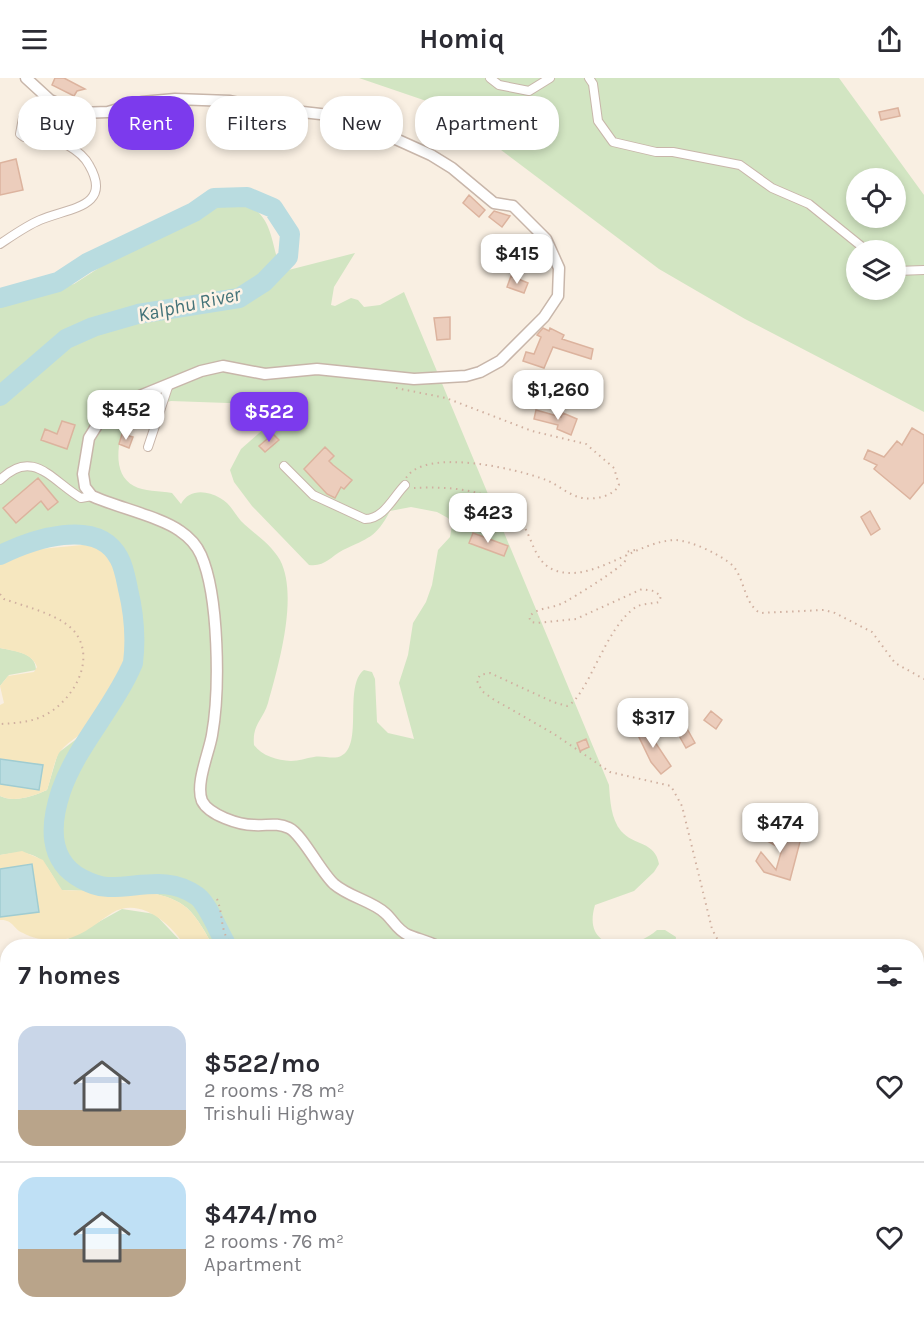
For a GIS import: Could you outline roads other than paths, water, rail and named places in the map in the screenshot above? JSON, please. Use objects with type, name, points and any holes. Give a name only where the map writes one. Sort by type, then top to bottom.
[{"type":"street","points":[[27,78],[45,96]]},
{"type":"street","points":[[490,78],[499,85],[529,91],[550,78]]},
{"type":"street","points":[[590,78],[593,84],[598,122],[613,142],[656,152],[674,152],[740,165],[772,188],[809,204],[854,240]]},
{"type":"street","points":[[96,113],[108,112],[142,102],[175,99],[230,101],[310,114],[337,114],[431,155],[452,168],[494,203],[513,206],[546,239],[560,268],[558,296],[544,317],[491,368],[466,376],[386,378],[317,369],[265,374],[223,366],[201,371],[104,414],[89,438],[83,474],[85,487],[92,496],[178,530],[201,555],[207,577],[216,637],[218,700],[209,757],[201,775],[203,802],[208,808],[223,816],[253,825],[274,823],[295,831],[313,860],[333,882],[346,893],[384,912],[396,928],[419,939]]},
{"type":"street","points":[[0,244],[39,220],[82,206],[95,192],[97,185],[94,174],[86,160],[74,150]]},
{"type":"street","points":[[906,271],[924,270]]},
{"type":"street","points":[[148,447],[170,384]]},
{"type":"street","points":[[284,466],[313,495],[365,519],[374,519],[380,515],[405,485]]},
{"type":"street","points":[[0,480],[16,468],[38,467],[81,498],[92,496]]},
{"type":"water","points":[[0,759],[43,765],[39,790],[0,784]]},
{"type":"water","points":[[32,864],[39,912],[0,917],[0,869]]},
{"type":"waterway","name":"Kalphu River","points":[[0,298],[58,282],[87,263],[194,212],[214,198],[247,197],[273,208],[290,234],[288,257],[264,282],[239,298],[138,314],[93,327],[66,339],[0,396]]},
{"type":"waterway","name":"Kalphu River","points":[[0,555],[45,538],[80,535],[95,538],[109,545],[119,558],[126,577],[133,617],[133,663],[116,696],[76,758],[61,791],[54,829],[57,852],[62,862],[71,871],[97,886],[164,884],[186,890],[197,896],[205,905],[223,939]]}]
